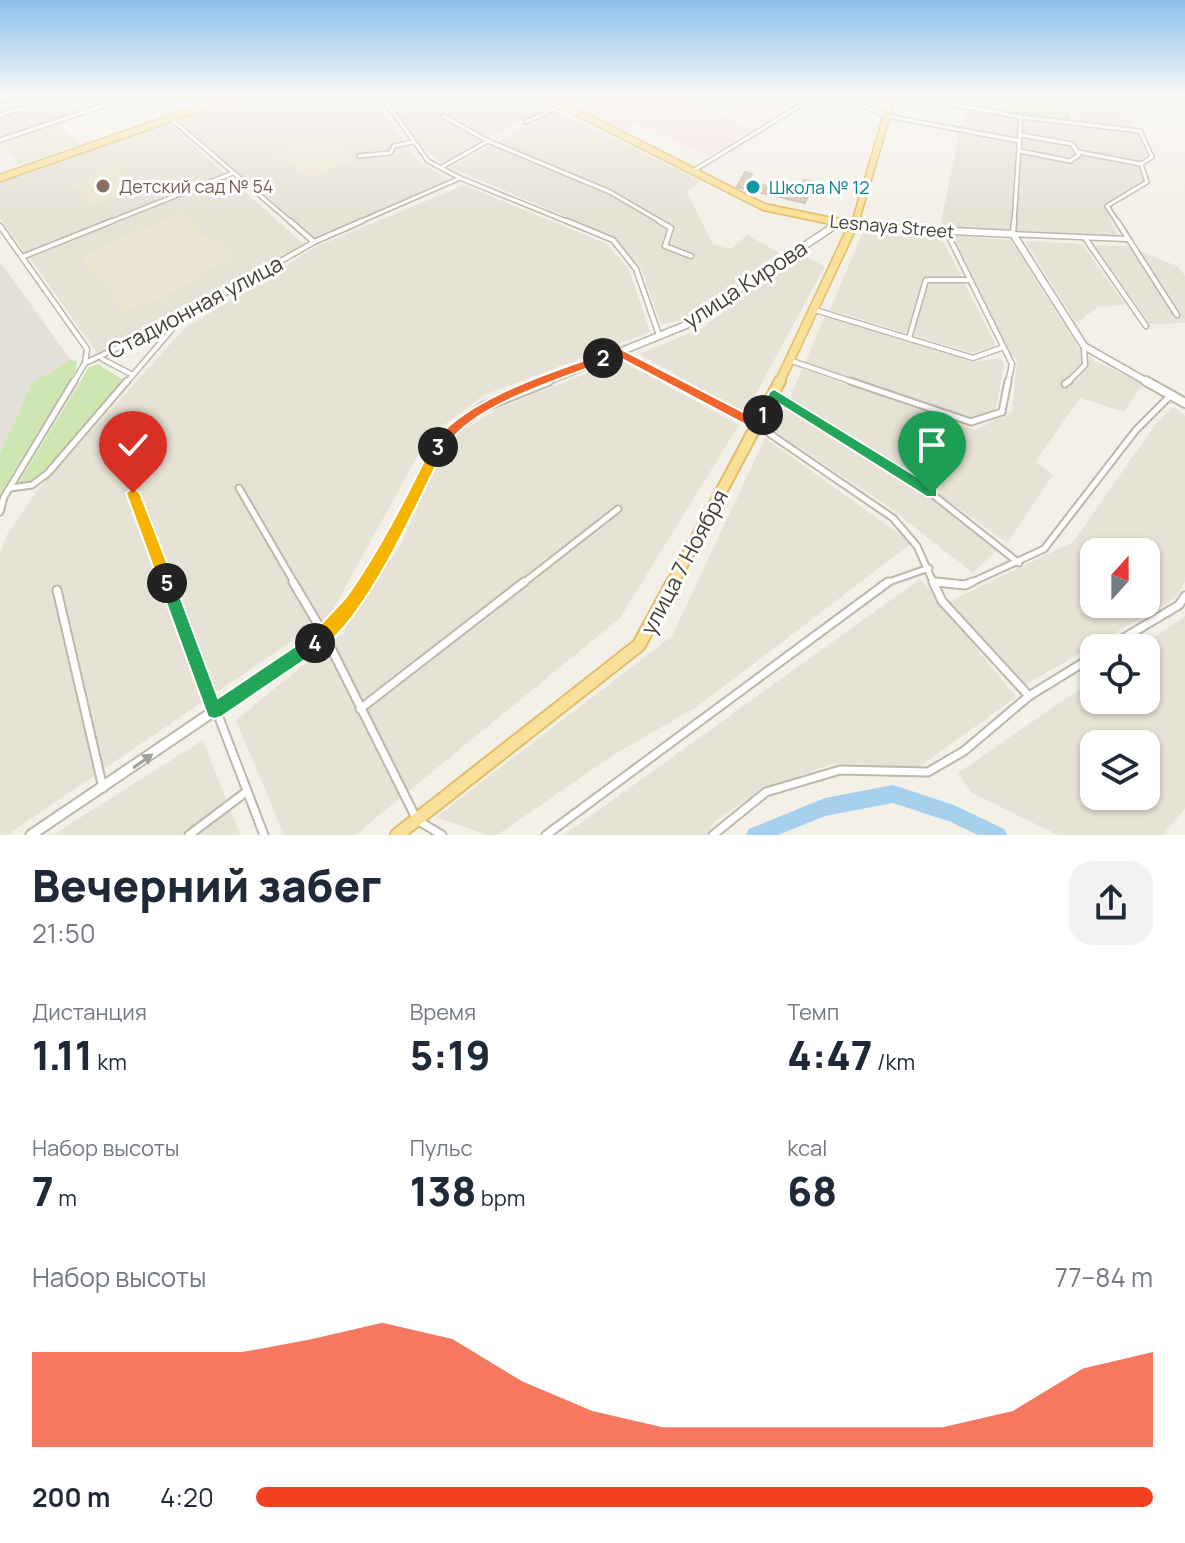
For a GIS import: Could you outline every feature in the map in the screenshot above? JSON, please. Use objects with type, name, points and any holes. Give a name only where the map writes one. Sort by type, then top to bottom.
[{"type":"main road","points":[[0,178],[128,134]]},
{"type":"main road","name":"Lesnaya Street","points":[[620,134],[764,207],[854,226]]},
{"type":"main road","name":"улица 7 Ноября","points":[[397,835],[639,645],[774,394],[815,310],[854,226],[880,134]]},
{"type":"street","points":[[188,134],[314,242]]},
{"type":"street","points":[[408,134],[428,161],[460,178],[613,240],[636,269],[659,335]]},
{"type":"street","points":[[475,134],[610,192],[671,228],[665,246],[691,256]]},
{"type":"street","points":[[693,171],[753,134]]},
{"type":"street","points":[[998,134],[1072,144],[1078,152],[1141,164],[1152,157],[1141,134]]},
{"type":"street","points":[[1020,134],[1013,234],[1084,346],[1088,362],[1085,369],[1065,384]]},
{"type":"street","points":[[441,168],[488,141]]},
{"type":"street","points":[[359,156],[390,153],[394,146],[413,142]]},
{"type":"street","points":[[1020,151],[1070,161],[1079,155],[1078,152]]},
{"type":"street","points":[[1141,164],[1147,182],[1107,205],[1177,315]]},
{"type":"street","points":[[22,257],[233,173]]},
{"type":"street","name":"Стадионная улица","points":[[0,512],[10,488],[85,363],[182,318],[314,242],[460,178]]},
{"type":"street","name":"улица Кирова","points":[[31,835],[325,636],[352,601],[392,538],[445,435],[483,407],[686,325],[837,224]]},
{"type":"street","points":[[0,226],[3,236],[22,257],[87,349],[85,363]]},
{"type":"street","name":"Lesnaya Street","points":[[854,226],[1126,239]]},
{"type":"street","points":[[789,360],[971,422],[1002,412],[1012,364],[1001,348],[946,231]]},
{"type":"street","points":[[1085,237],[1146,326]]},
{"type":"street","points":[[909,338],[926,280],[968,280]]},
{"type":"street","points":[[815,310],[973,358],[1001,348]]},
{"type":"street","points":[[10,488],[32,485],[48,473],[182,318]]},
{"type":"street","points":[[1084,346],[1185,403]]},
{"type":"street","points":[[619,352],[757,425],[893,518],[917,546],[936,582],[942,601],[1029,696]]},
{"type":"street","points":[[101,358],[131,374]]},
{"type":"street","points":[[774,394],[932,493],[986,532],[1019,563]]},
{"type":"street","points":[[936,582],[965,585],[1044,549],[1136,430],[1172,394]]},
{"type":"street","points":[[932,493],[950,415]]},
{"type":"street","points":[[239,488],[325,636],[417,820],[442,835]]},
{"type":"street","points":[[133,493],[264,835]]},
{"type":"street","points":[[360,709],[618,509]]},
{"type":"street","points":[[546,835],[884,583],[929,568]]},
{"type":"street","points":[[57,590],[103,789]]},
{"type":"street","points":[[1130,634],[1179,605],[1185,596]]},
{"type":"street","points":[[713,835],[766,792],[840,770],[928,772],[964,751],[1029,696],[1080,665]]},
{"type":"street","points":[[189,835],[246,792]]},
{"type":"shaded area","points":[[24,134],[68,134],[78,144],[19,164],[2,141]]},
{"type":"shaded area","points":[[133,134],[181,134],[225,174],[25,254],[0,218],[0,179]]},
{"type":"shaded area","points":[[194,134],[400,134],[420,163],[449,179],[315,239]]},
{"type":"shaded area","points":[[320,134],[328,134],[357,158],[310,179],[274,152]]},
{"type":"shaded area","points":[[413,134],[493,134],[443,164]]},
{"type":"shaded area","points":[[513,134],[604,134],[701,181],[687,192],[713,245],[731,249],[747,235],[779,253],[687,318],[661,325],[641,268],[613,237],[450,167]]},
{"type":"shaded area","points":[[661,134],[745,134],[708,156]]},
{"type":"shaded area","points":[[959,134],[1138,134],[1146,156],[1138,162],[1143,182],[1104,204],[1118,236],[940,227]]},
{"type":"shaded area","name":"Детский сад № 54","points":[[116,166],[138,189],[90,207],[70,183]]},
{"type":"shaded area","points":[[228,177],[306,246],[99,356],[30,258]]},
{"type":"shaded area","points":[[464,185],[607,244],[629,270],[650,332],[484,395],[428,437],[330,615],[7,835],[0,835],[0,555],[6,536],[40,487],[184,329],[315,247]]},
{"type":"shaded area","points":[[183,212],[200,231],[199,234],[219,244],[231,256],[158,302],[150,301],[124,313],[111,299],[114,298],[108,288],[110,284],[102,282],[81,262],[88,252]]},
{"type":"shaded area","points":[[863,232],[941,237],[996,346],[972,353],[830,310]]},
{"type":"shaded area","points":[[952,235],[1011,240],[1079,349],[1095,361],[1143,384],[1124,412],[1080,398],[1035,462],[1053,475],[1007,543],[940,495],[956,424],[976,430],[1012,411],[1017,359],[1008,353]]},
{"type":"shaded area","points":[[1025,241],[1082,244],[1125,305],[1098,307],[1076,323]]},
{"type":"shaded area","points":[[1094,245],[1126,246],[1177,266],[1185,276],[1185,323],[1150,324]]},
{"type":"shaded area","points":[[800,255],[825,266],[745,414],[639,354],[702,328]]},
{"type":"shaded area","points":[[0,262],[71,360],[32,383],[0,454]]},
{"type":"shaded area","points":[[825,316],[974,362],[1000,358],[1004,364],[996,409],[973,418],[805,363]]},
{"type":"shaded area","points":[[620,360],[739,425],[620,618],[355,835],[284,835],[236,720],[342,634],[401,544],[442,451],[455,435],[497,409]]},
{"type":"shaded area","points":[[802,369],[943,418],[927,486],[789,400]]},
{"type":"shaded area","points":[[1174,407],[1185,416],[1185,581],[1176,598],[1160,607],[1160,538],[1080,538],[1080,618],[1141,618],[1113,634],[1080,634],[1080,653],[1023,686],[950,601],[1073,542],[1155,425]]},
{"type":"shaded area","points":[[785,408],[911,484],[997,550],[973,573],[886,505],[771,429]]},
{"type":"shaded area","points":[[765,438],[912,543],[698,706],[615,754],[497,835],[488,835],[436,817],[672,636]]},
{"type":"shaded area","points":[[920,579],[1016,697],[915,770],[831,764],[763,790],[714,821],[707,835],[564,835]]},
{"type":"shaded area","points":[[1185,616],[1185,808],[1163,835],[1058,835],[972,793],[958,773],[1080,689],[1080,714],[1160,714],[1159,634]]},
{"type":"shaded area","points":[[203,740],[240,835],[53,835]]},
{"type":"green space","points":[[71,360],[77,361],[76,370],[0,494],[0,454],[32,383]]},
{"type":"green space","points":[[98,364],[123,380],[46,471],[34,480],[18,484],[89,367]]},
{"type":"building","name":"Школа № 12","points":[[745,172],[752,174],[747,185],[759,187],[760,184],[798,195],[804,180],[813,182],[805,203],[737,187]]},
{"type":"waterway","points":[[755,835],[825,807],[893,794],[954,814],[998,835]]},
{"type":"place","name":"Детский сад № 54","points":[[103,186]]},
{"type":"place","name":"Школа № 12","points":[[753,187]]},
{"type":"route","points":[[133,493],[214,711],[325,636],[352,601],[392,538],[445,435],[483,407],[619,352],[757,425],[774,394],[932,493]]}]
